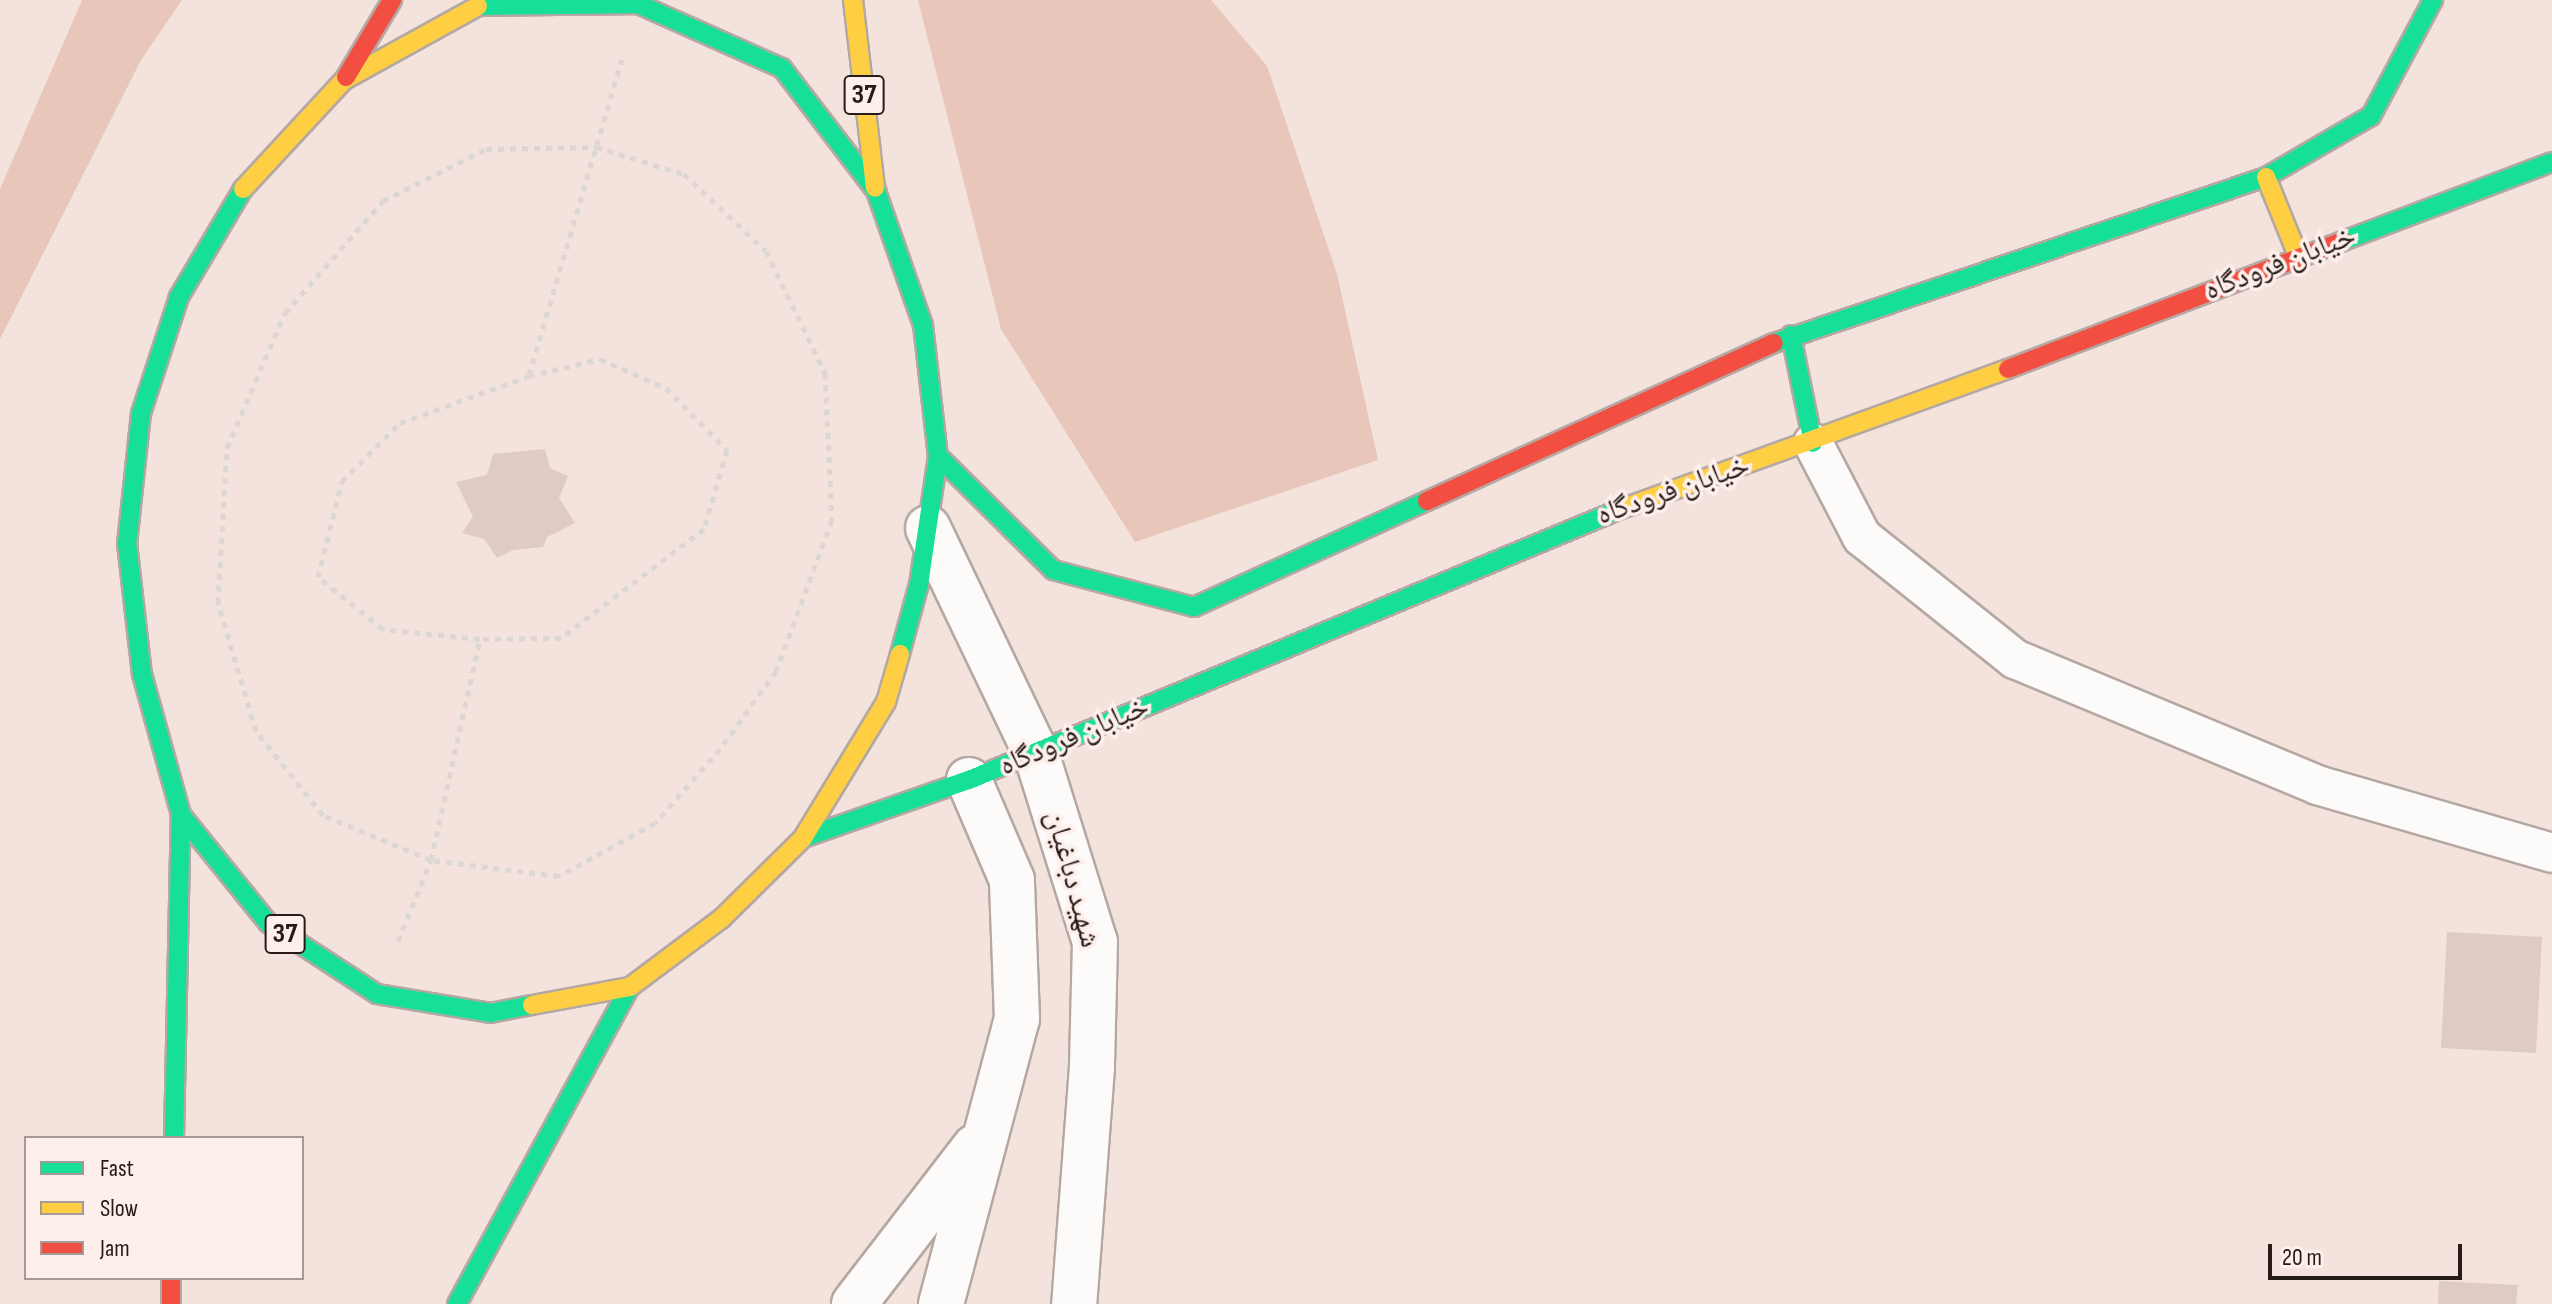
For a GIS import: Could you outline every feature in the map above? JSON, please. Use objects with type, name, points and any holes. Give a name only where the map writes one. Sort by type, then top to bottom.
[{"type":"main road","name":"37","points":[[174,1136],[181,815],[142,674],[127,543],[141,413],[179,297],[246,184],[344,80],[392,0]]},
{"type":"main road","name":"37","points":[[457,1304],[630,987],[721,919],[803,838],[886,702],[919,584],[938,456],[923,325],[876,191],[853,0]]},
{"type":"main road","points":[[938,456],[1053,570],[1194,607],[1791,335],[2266,177],[2371,116],[2433,0]]},
{"type":"main road","name":"37","points":[[344,80],[480,5],[638,4],[782,68],[876,191]]},
{"type":"main road","name":"خیابان فرودگاه","points":[[803,838],[969,780],[1036,753],[1565,528],[1813,443],[2298,256],[2546,168]]},
{"type":"main road","points":[[2266,177],[2298,256]]},
{"type":"main road","points":[[1791,335],[1813,443]]},
{"type":"main road","name":"37","points":[[181,815],[268,923],[377,994],[490,1013],[630,987]]},
{"type":"main road","points":[[171,1280],[171,1304]]},
{"type":"street","name":"شهید دباغیان","points":[[928,528],[1036,753],[1095,942],[1074,1304]]},
{"type":"street","points":[[941,1304],[1017,1019],[1012,880],[969,780]]},
{"type":"street","points":[[854,1304],[987,1131]]},
{"type":"lane","points":[[1813,443],[1862,537],[2015,659],[2317,785],[2552,853]]},
{"type":"path","points":[[529,376],[638,4]]},
{"type":"path","points":[[596,147],[684,174],[766,251],[825,373],[832,520],[776,671],[720,749],[655,823],[559,876],[431,860],[323,815],[256,731],[218,603],[227,448],[285,313],[383,201],[486,149],[596,147]]},
{"type":"path","points":[[600,359],[666,388],[727,450],[704,529],[561,638],[480,639],[383,629],[318,577],[342,481],[400,423],[529,376],[600,359]]},
{"type":"path","points":[[377,994],[431,860],[480,639]]},
{"type":"shaded area","points":[[82,0],[182,0],[141,60],[0,339],[0,189]]},
{"type":"shaded area","points":[[918,0],[1211,0],[1267,66],[1337,274],[1378,460],[1135,542],[1001,329]]},
{"type":"building","points":[[545,449],[550,468],[568,476],[559,498],[575,523],[547,537],[543,547],[513,550],[497,558],[484,539],[462,533],[473,517],[456,482],[487,475],[493,454]]},
{"type":"building","points":[[2447,932],[2542,937],[2536,1053],[2441,1048]]},
{"type":"building","points":[[2439,1281],[2518,1285],[2516,1304],[2438,1304]]},
{"type":"traffic: fast","points":[[1774,343],[2266,177],[2371,116],[2433,0]]},
{"type":"traffic: fast","points":[[638,4],[782,68],[876,191],[923,325],[938,456],[919,584],[900,654]]},
{"type":"traffic: fast","points":[[478,6],[638,4]]},
{"type":"traffic: fast","points":[[2343,241],[2552,162]]},
{"type":"traffic: fast","points":[[243,189],[179,297],[141,413],[127,543],[142,674],[181,815],[268,923],[377,994],[490,1013],[532,1005]]},
{"type":"traffic: fast","points":[[1791,335],[1813,443]]},
{"type":"traffic: fast","points":[[938,456],[1053,570],[1194,607],[1427,501]]},
{"type":"traffic: fast","points":[[803,838],[969,780],[1621,509]]},
{"type":"traffic: fast","points":[[174,1136],[181,815]]},
{"type":"traffic: fast","points":[[457,1304],[630,987]]},
{"type":"traffic: slow","points":[[853,0],[875,188]]},
{"type":"traffic: slow","points":[[243,189],[344,80],[478,6]]},
{"type":"traffic: slow","points":[[2266,177],[2298,256]]},
{"type":"traffic: slow","points":[[1621,509],[2008,369]]},
{"type":"traffic: slow","points":[[532,1005],[630,987],[721,919],[803,838],[886,702],[900,654]]},
{"type":"traffic: jam","points":[[346,77],[392,0]]},
{"type":"traffic: jam","points":[[2008,369],[2343,241]]},
{"type":"traffic: jam","points":[[1427,501],[1774,343]]},
{"type":"traffic: jam","points":[[171,1280],[171,1304]]}]
